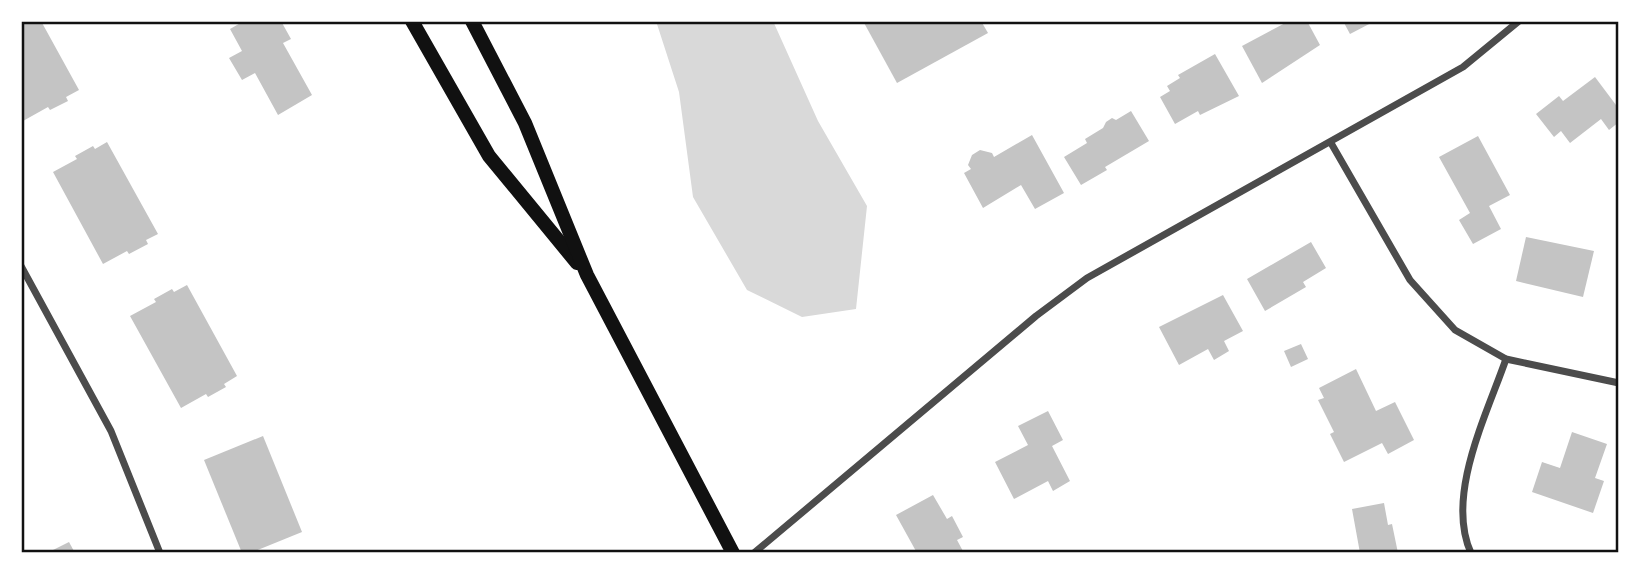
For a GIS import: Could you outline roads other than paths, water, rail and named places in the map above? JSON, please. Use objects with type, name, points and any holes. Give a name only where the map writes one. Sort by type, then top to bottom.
[{"type":"main road","points":[[412,21],[489,156],[587,275]]},
{"type":"main road","points":[[472,21],[526,123],[587,275],[733,553]]},
{"type":"street","points":[[754,553],[1036,316],[1087,278],[1463,67],[1519,21]]},
{"type":"street","points":[[1331,143],[1410,280],[1455,330],[1506,359],[1619,383]]},
{"type":"street","points":[[21,266],[111,431],[160,553]]},
{"type":"street","points":[[1471,553],[1467,545],[1462,508],[1471,456],[1506,359]]}]
